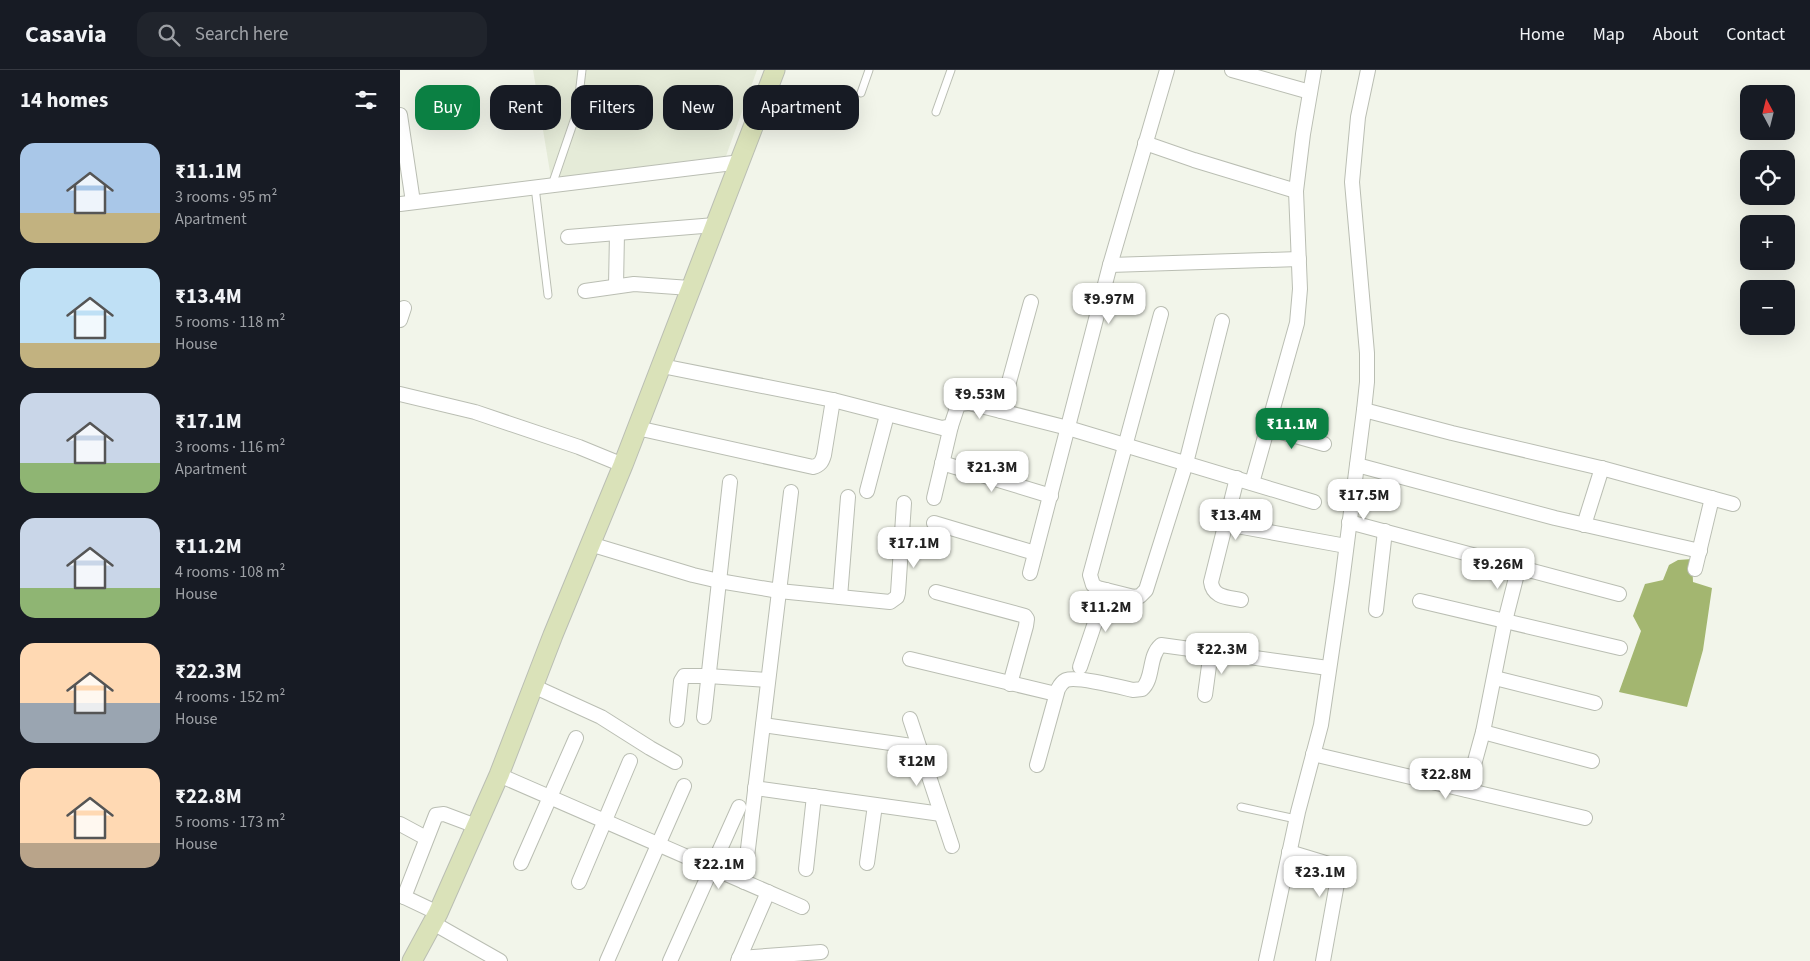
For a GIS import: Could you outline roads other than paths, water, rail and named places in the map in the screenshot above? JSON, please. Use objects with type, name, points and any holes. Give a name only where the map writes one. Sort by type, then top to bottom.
[{"type":"street","points":[[412,961],[435,918],[499,775],[662,366],[690,288],[741,162],[775,70]]},
{"type":"street","points":[[1030,573],[1110,265],[1167,70]]},
{"type":"street","points":[[1232,70],[1310,92]]},
{"type":"street","points":[[1252,483],[1297,323],[1300,289],[1296,191],[1314,70]]},
{"type":"street","points":[[1266,961],[1296,819],[1321,725],[1364,410],[1367,382],[1367,353],[1352,182],[1357,125],[1368,70]]},
{"type":"street","points":[[400,115],[406,203],[741,162]]},
{"type":"street","points":[[1145,143],[1296,191]]},
{"type":"street","points":[[568,237],[715,225]]},
{"type":"street","points":[[616,286],[617,233]]},
{"type":"street","points":[[1110,265],[1299,259]]},
{"type":"street","points":[[585,291],[634,284],[690,288]]},
{"type":"street","points":[[1001,411],[1031,302]]},
{"type":"street","points":[[1162,314],[1090,575],[1093,584],[1106,590],[1134,597],[1140,596],[1146,590],[1186,463],[1222,321]]},
{"type":"street","points":[[662,366],[833,400],[942,428],[951,426]]},
{"type":"street","points":[[400,394],[475,412],[623,465]]},
{"type":"street","points":[[637,428],[813,467],[822,462],[833,400]]},
{"type":"street","points":[[934,498],[951,426],[957,408],[964,403],[1068,428],[1314,502]]},
{"type":"street","points":[[1364,410],[1452,433],[1602,468],[1733,504]]},
{"type":"street","points":[[867,491],[887,414]]},
{"type":"street","points":[[1267,428],[1324,444]]},
{"type":"street","points":[[942,463],[1051,496]]},
{"type":"street","points":[[1357,465],[1496,503],[1700,551]]},
{"type":"street","points":[[1584,525],[1602,468]]},
{"type":"street","points":[[1237,478],[1212,588],[1216,594],[1241,600]]},
{"type":"street","points":[[704,717],[730,482]]},
{"type":"street","points":[[744,882],[791,492]]},
{"type":"street","points":[[840,597],[848,497]]},
{"type":"street","points":[[1695,569],[1712,498]]},
{"type":"street","points":[[590,544],[719,581],[778,591],[890,602],[897,598],[904,503]]},
{"type":"street","points":[[1349,522],[1619,594]]},
{"type":"street","points":[[934,523],[1035,553]]},
{"type":"street","points":[[1237,526],[1346,546]]},
{"type":"street","points":[[1376,610],[1385,531]]},
{"type":"street","points":[[1467,790],[1483,732],[1519,566]]},
{"type":"street","points":[[1080,668],[1106,590]]},
{"type":"street","points":[[936,592],[1025,616],[1027,619],[1026,626],[1010,684]]},
{"type":"street","points":[[1420,601],[1620,648]]},
{"type":"street","points":[[1037,765],[1056,694],[1061,683],[1071,679],[1133,690],[1142,689],[1146,683],[1156,651],[1161,645],[1328,668]]},
{"type":"street","points":[[1205,695],[1212,651]]},
{"type":"street","points":[[910,659],[1056,694]]},
{"type":"street","points":[[677,720],[682,678],[687,675],[768,680]]},
{"type":"street","points":[[1495,678],[1595,703]]},
{"type":"street","points":[[533,686],[601,717],[674,762]]},
{"type":"street","points":[[910,719],[952,846]]},
{"type":"street","points":[[763,725],[919,747]]},
{"type":"street","points":[[1483,732],[1592,762]]},
{"type":"street","points":[[521,863],[576,738]]},
{"type":"street","points":[[1313,754],[1585,818]]},
{"type":"street","points":[[579,882],[630,761]]},
{"type":"street","points":[[499,775],[802,907]]},
{"type":"street","points":[[607,961],[684,786]]},
{"type":"street","points":[[755,788],[941,814]]},
{"type":"street","points":[[806,869],[814,796]]},
{"type":"street","points":[[867,863],[874,805]]},
{"type":"street","points":[[670,961],[739,807]]},
{"type":"street","points":[[476,826],[440,814],[435,817],[402,896],[500,961]]},
{"type":"street","points":[[400,824],[426,838]]},
{"type":"street","points":[[1289,852],[1332,865],[1338,870],[1323,961]]},
{"type":"street","points":[[768,892],[739,960],[821,952]]},
{"type":"lane","points":[[552,185],[577,112],[582,70]]},
{"type":"lane","points":[[860,93],[869,70]]},
{"type":"lane","points":[[936,112],[951,70]]},
{"type":"lane","points":[[535,187],[548,295]]},
{"type":"lane","points":[[1241,807],[1296,819]]}]
